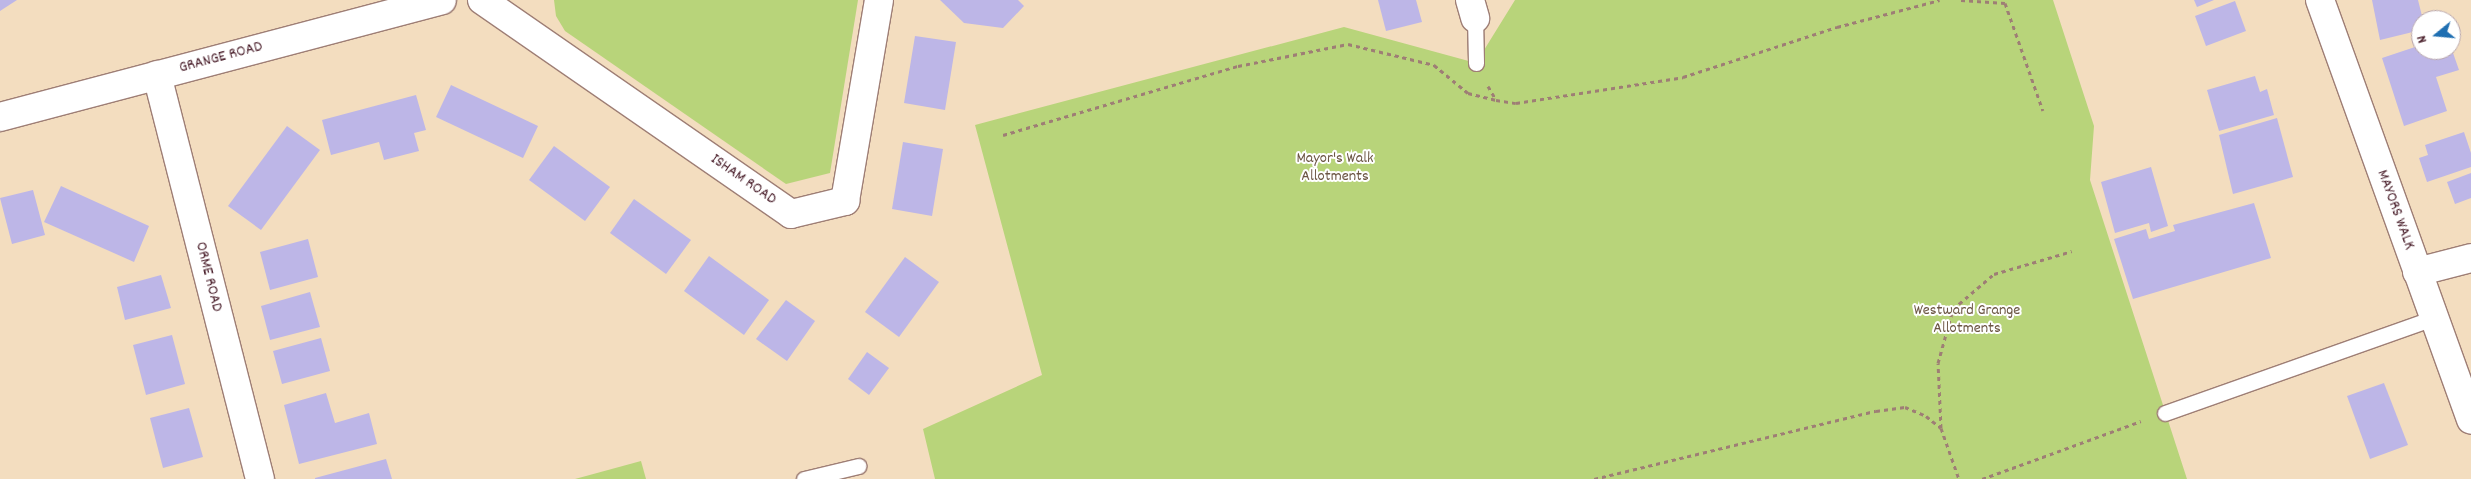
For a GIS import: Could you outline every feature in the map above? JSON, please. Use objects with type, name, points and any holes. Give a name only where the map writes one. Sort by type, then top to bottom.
[{"type":"street","name":"GRANGE ROAD","points":[[0,116],[442,0]]},
{"type":"street","name":"ISHAM ROAD","points":[[482,0],[791,214],[844,201],[879,0]]},
{"type":"street","name":"MAYORS WALK","points":[[2320,0],[2471,420]]},
{"type":"street","name":"ORME ROAD","points":[[157,75],[260,479]]},
{"type":"street","points":[[2417,272],[2471,258]]},
{"type":"lane","points":[[1472,9],[1476,63]]},
{"type":"lane","points":[[2165,413],[2433,318]]},
{"type":"lane","points":[[804,479],[858,466]]},
{"type":"path","points":[[1003,135],[1238,66],[1348,44],[1434,65],[1468,93],[1516,103],[1683,77],[1837,28],[1940,0]]},
{"type":"path","points":[[1962,0],[2005,2],[2043,111]]},
{"type":"path","points":[[1476,63],[1496,100]]},
{"type":"path","points":[[1959,479],[1942,428],[1938,363],[1953,309],[1994,274],[2072,251]]},
{"type":"path","points":[[1594,479],[1876,411],[1905,408],[1926,416],[1942,428]]},
{"type":"path","points":[[1982,479],[2165,413]]},
{"type":"green space","points":[[554,0],[858,0],[830,173],[786,184],[565,31],[556,16]]},
{"type":"green space","points":[[1515,0],[2053,0],[2094,126],[2090,180],[2187,479],[935,479],[923,429],[1042,375],[975,125],[1344,27],[1476,63]]},
{"type":"green space","points":[[641,461],[646,479],[575,479]]},
{"type":"building","points":[[0,0],[17,0],[0,11]]},
{"type":"building","points":[[940,0],[1018,0],[1024,6],[1003,28],[964,23]]},
{"type":"building","points":[[1378,0],[1416,0],[1422,22],[1386,31]]},
{"type":"building","points":[[2194,0],[2214,0],[2197,7]]},
{"type":"building","points":[[2372,0],[2418,0],[2420,10],[2411,10],[2411,32],[2380,40]]},
{"type":"building","points":[[2235,1],[2246,31],[2206,46],[2195,16]]},
{"type":"building","points":[[915,36],[956,42],[945,110],[904,103]]},
{"type":"building","points":[[2411,48],[2411,60],[2456,60],[2459,70],[2436,77],[2447,111],[2404,126],[2382,58]]},
{"type":"building","points":[[2255,76],[2260,92],[2267,89],[2274,115],[2219,131],[2207,90]]},
{"type":"building","points":[[451,85],[538,126],[523,158],[436,117]]},
{"type":"building","points":[[416,95],[426,130],[414,133],[419,151],[384,160],[379,142],[331,155],[322,120]]},
{"type":"building","points":[[2277,118],[2293,177],[2233,194],[2219,135]]},
{"type":"building","points":[[287,126],[320,150],[261,230],[228,206]]},
{"type":"building","points":[[2464,132],[2471,153],[2471,167],[2427,182],[2419,158],[2428,155],[2425,145]]},
{"type":"building","points":[[903,142],[943,149],[932,216],[892,209]]},
{"type":"building","points":[[554,146],[610,187],[585,221],[529,180]]},
{"type":"building","points":[[2151,167],[2168,226],[2151,232],[2149,223],[2115,233],[2101,182]]},
{"type":"building","points":[[2471,173],[2471,198],[2455,204],[2447,182]]},
{"type":"building","points":[[61,186],[149,226],[134,262],[44,222]]},
{"type":"building","points":[[33,190],[45,235],[12,244],[0,198]]},
{"type":"building","points":[[634,199],[691,240],[666,274],[610,233]]},
{"type":"building","points":[[2254,203],[2271,258],[2133,299],[2114,239],[2146,229],[2149,239],[2175,231],[2173,225]]},
{"type":"building","points":[[308,239],[318,277],[270,290],[260,252]]},
{"type":"building","points":[[709,256],[769,300],[744,335],[684,291]]},
{"type":"building","points":[[905,257],[939,282],[899,337],[865,312]]},
{"type":"building","points":[[161,275],[171,308],[125,320],[117,287]]},
{"type":"building","points":[[310,292],[320,327],[270,340],[261,306]]},
{"type":"building","points":[[786,300],[815,321],[787,361],[756,339]]},
{"type":"building","points":[[172,335],[185,384],[146,395],[133,345]]},
{"type":"building","points":[[321,338],[330,371],[282,384],[273,351]]},
{"type":"building","points":[[867,352],[889,368],[869,395],[848,379]]},
{"type":"building","points":[[2384,383],[2408,445],[2370,459],[2347,396]]},
{"type":"building","points":[[326,393],[335,423],[369,413],[377,444],[299,464],[284,405]]},
{"type":"building","points":[[189,408],[203,457],[163,468],[150,418]]},
{"type":"building","points":[[386,459],[392,479],[315,479],[315,478]]},
{"type":"park label","name":"Mayor's Walk Allotments","points":[[1335,168]]},
{"type":"park label","name":"Westward Grange Allotments","points":[[1967,320]]}]
